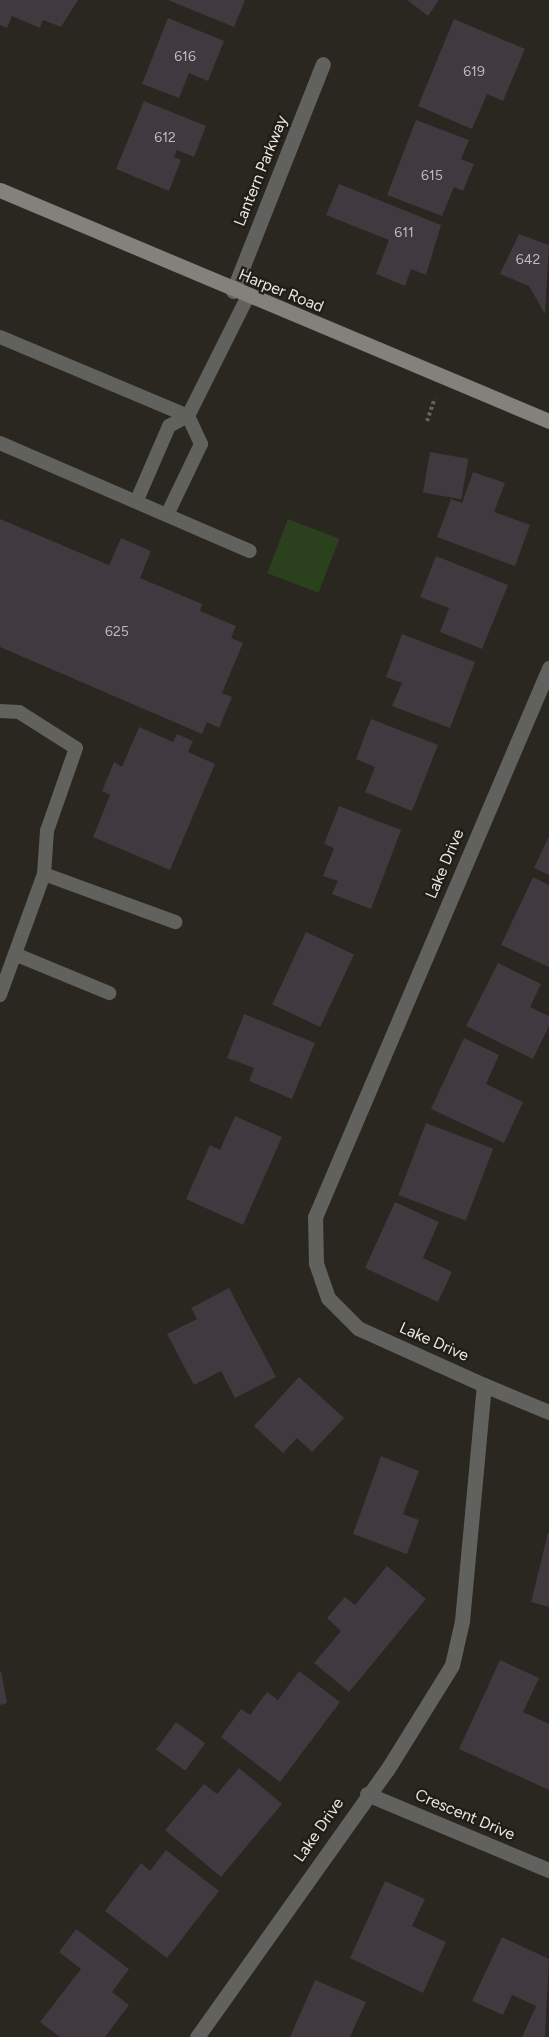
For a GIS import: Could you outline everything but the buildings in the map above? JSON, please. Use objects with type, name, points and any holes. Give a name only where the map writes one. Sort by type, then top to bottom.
[{"type":"main road","name":"Harper Road","points":[[0,190],[233,291],[549,421]]},
{"type":"street","name":"Lantern Parkway","points":[[233,291],[323,64]]},
{"type":"street","name":"Lake Drive","points":[[197,2037],[367,1794],[452,1665],[462,1621],[484,1385],[358,1328],[328,1298],[316,1263],[315,1217],[549,668]]},
{"type":"street","points":[[484,1385],[549,1412]]},
{"type":"street","name":"Crescent Drive","points":[[367,1794],[549,1870]]},
{"type":"lane","points":[[137,500],[169,426],[189,416],[248,296]]},
{"type":"lane","points":[[0,337],[189,416],[201,444],[168,513]]},
{"type":"lane","points":[[0,443],[168,513],[250,551]]},
{"type":"lane","points":[[0,711],[19,712],[76,748],[46,831],[44,874],[17,955],[0,995]]},
{"type":"lane","points":[[44,874],[175,922]]},
{"type":"lane","points":[[17,955],[109,993]]},
{"type":"path","points":[[427,421],[431,409]]},
{"type":"green space","points":[[288,519],[339,539],[319,593],[267,573]]}]
